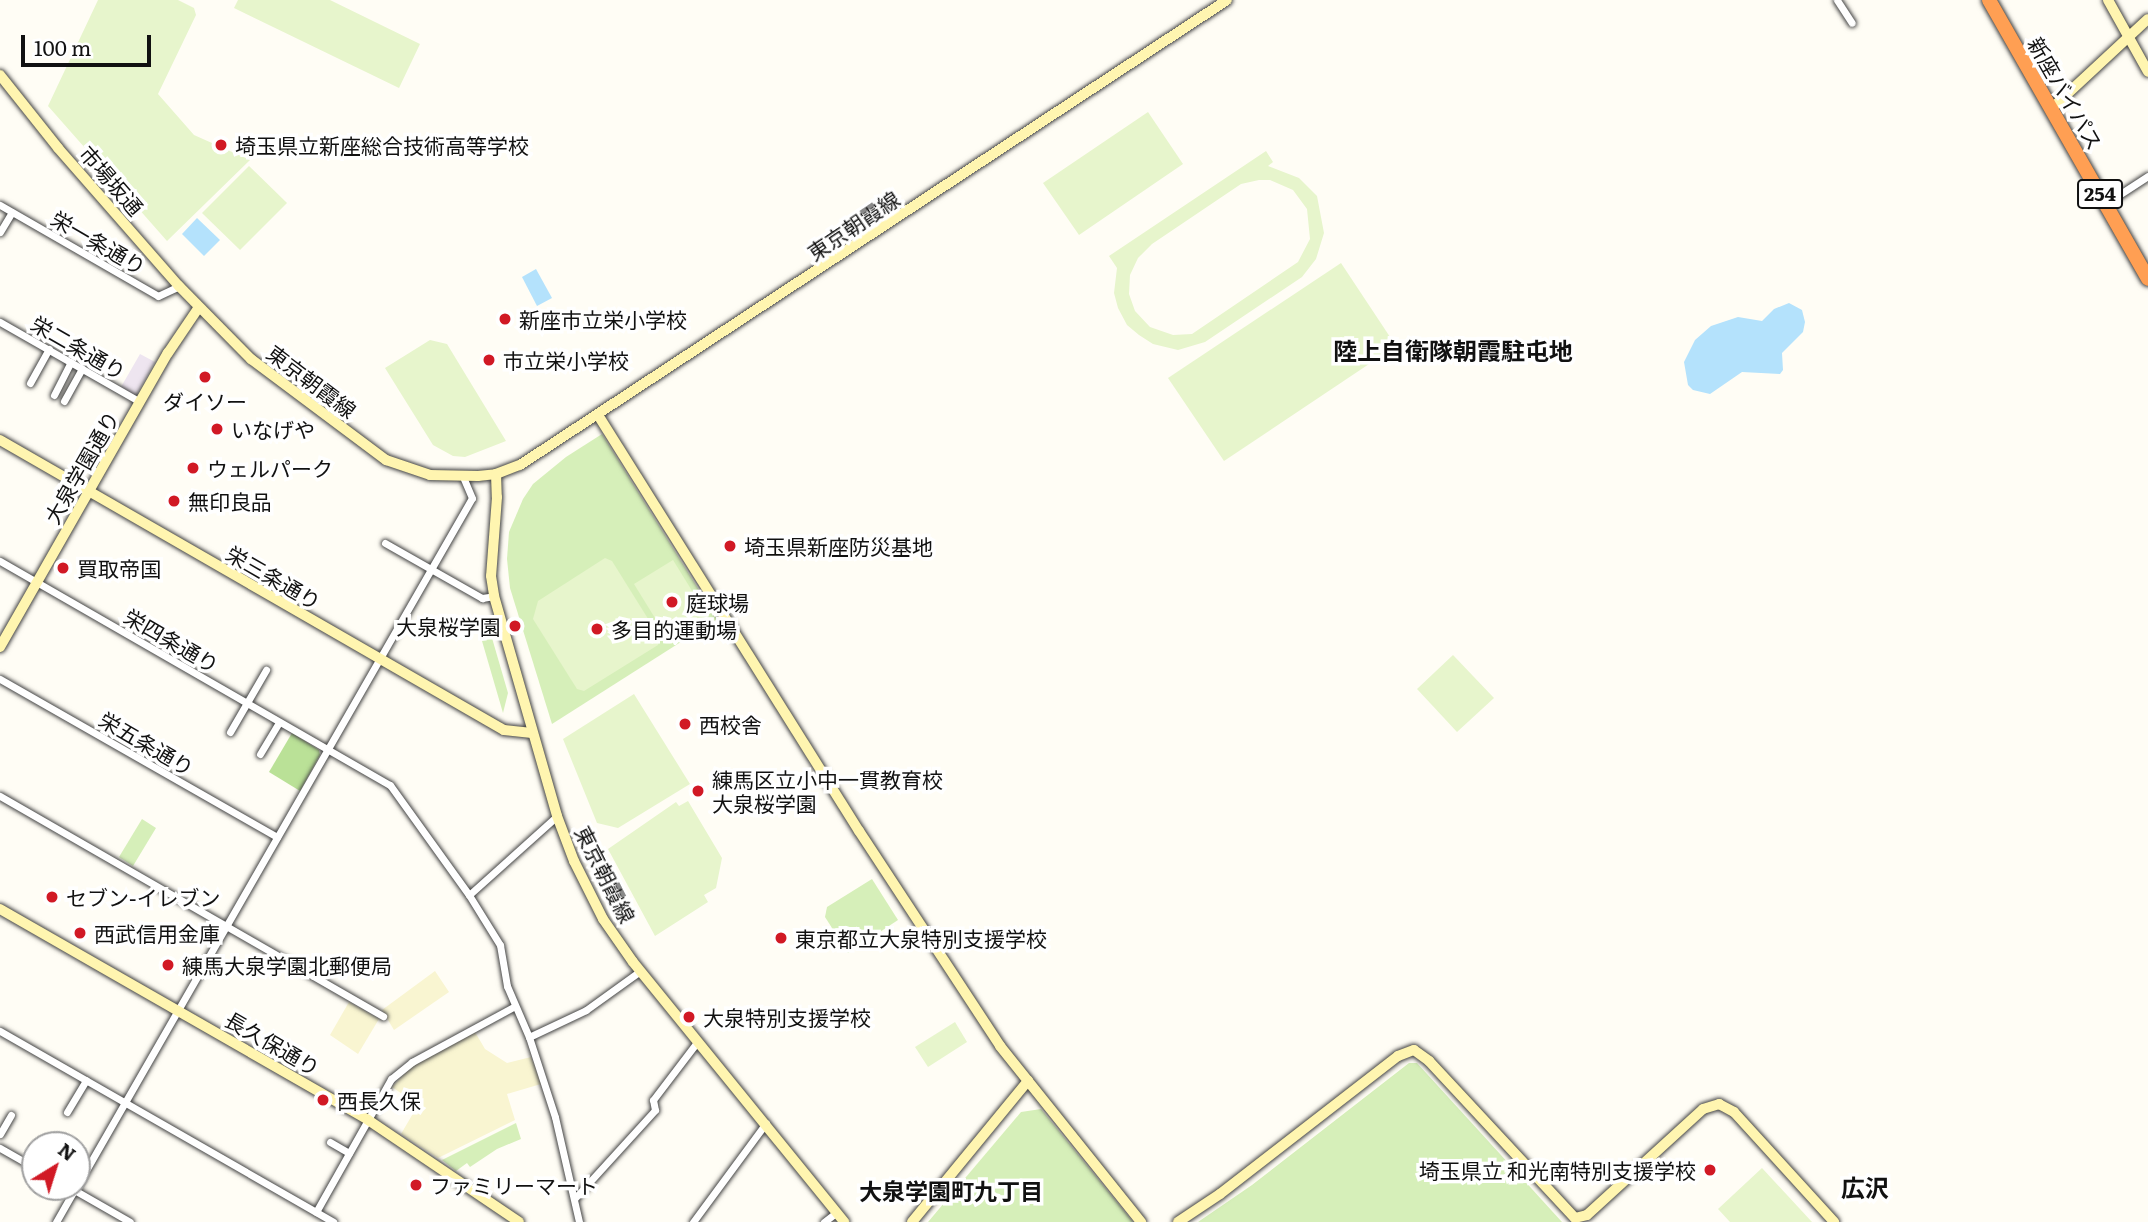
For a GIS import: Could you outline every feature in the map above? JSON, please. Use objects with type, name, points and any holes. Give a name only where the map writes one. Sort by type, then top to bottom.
[{"type":"highway","name":"新座バイパス","points":[[1989,0],[2148,264]]},
{"type":"highway","name":"新座バイパス","points":[[1999,0],[2148,279]]},
{"type":"street","name":"東京朝霞線","points":[[198,307],[271,376],[386,460],[430,475],[463,477],[496,474],[520,466],[1227,0]]},
{"type":"street","points":[[1837,0],[1852,23]]},
{"type":"street","points":[[2108,0],[2148,72]]},
{"type":"street","points":[[2054,106],[2148,19]]},
{"type":"street","name":"市場坂通","points":[[0,75],[58,148],[198,307]]},
{"type":"street","points":[[2111,200],[2148,176]]},
{"type":"street","name":"栄一条通り","points":[[0,205],[158,296],[179,286]]},
{"type":"street","points":[[0,232],[12,212]]},
{"type":"street","name":"大泉学園通り","points":[[0,648],[140,402],[198,307]]},
{"type":"street","name":"栄二条通り","points":[[0,322],[140,402]]},
{"type":"street","points":[[30,383],[49,349]]},
{"type":"street","points":[[54,394],[71,362]]},
{"type":"street","points":[[64,401],[82,369]]},
{"type":"street","points":[[598,415],[859,831],[1000,1046],[1141,1222]]},
{"type":"street","name":"栄三条通り","points":[[0,440],[507,732],[533,733]]},
{"type":"street","name":"東京朝霞線","points":[[496,474],[497,497],[491,547],[494,596],[557,816],[597,907],[640,971],[844,1222]]},
{"type":"street","points":[[91,1159],[472,498],[463,477]]},
{"type":"street","points":[[385,543],[482,598],[494,596]]},
{"type":"street","name":"栄四条通り","points":[[0,561],[390,785],[469,895],[500,945],[507,986],[529,1037],[555,1117],[579,1222]]},
{"type":"street","points":[[230,732],[266,670]]},
{"type":"street","name":"栄五条通り","points":[[0,679],[277,837]]},
{"type":"street","points":[[260,754],[279,722]]},
{"type":"street","points":[[0,796],[383,1016]]},
{"type":"street","points":[[469,895],[557,816]]},
{"type":"street","name":"長久保通り","points":[[0,909],[368,1120],[519,1222]]},
{"type":"street","points":[[529,1037],[586,1010],[640,971]]},
{"type":"street","points":[[316,1212],[391,1079],[412,1062],[516,1006]]},
{"type":"street","points":[[0,1031],[333,1222]]},
{"type":"street","points":[[575,1198],[655,1110],[653,1100],[698,1041]]},
{"type":"street","points":[[1178,1222],[1230,1186],[1398,1056],[1414,1050],[1429,1060],[1575,1217],[1587,1215],[1703,1110],[1719,1104],[1734,1112],[1834,1222]]},
{"type":"street","points":[[67,1112],[86,1080]]},
{"type":"street","points":[[912,1222],[1028,1081]]},
{"type":"street","points":[[0,1134],[11,1115]]},
{"type":"street","points":[[692,1222],[766,1124]]},
{"type":"street","points":[[330,1142],[349,1153]]},
{"type":"street","points":[[0,1148],[21,1160]]},
{"type":"street","points":[[91,1199],[125,1221]]},
{"type":"street","points":[[60,1221],[68,1201]]},
{"type":"street","points":[[824,1222],[836,1212]]},
{"type":"shaded area","points":[[140,354],[155,362],[136,396],[121,387]]},
{"type":"shaded area","points":[[435,971],[449,992],[394,1030],[382,1010]]},
{"type":"shaded area","points":[[349,1002],[379,1019],[358,1054],[330,1035]]},
{"type":"shaded area","points":[[475,1032],[485,1049],[507,1063],[531,1057],[541,1084],[507,1094],[515,1120],[438,1158],[401,1134],[418,1105],[392,1087],[414,1064]]},
{"type":"green space","points":[[98,0],[178,0],[194,8],[196,15],[158,94],[194,135],[250,160],[167,241],[48,106]]},
{"type":"green space","points":[[238,0],[330,0],[420,44],[399,88],[234,8]]},
{"type":"green space","points":[[1148,112],[1183,164],[1079,235],[1043,183]]},
{"type":"green space","points":[[1266,151],[1273,162],[1268,166],[1299,178],[1317,196],[1324,233],[1316,259],[1302,277],[1205,342],[1178,350],[1153,344],[1127,325],[1114,293],[1117,268],[1109,256]],"holes":[[[1270,180],[1293,190],[1307,209],[1310,239],[1298,262],[1192,334],[1173,335],[1150,327],[1135,311],[1129,294],[1130,275],[1138,258],[1152,244],[1241,184]]]},
{"type":"green space","points":[[249,166],[287,203],[240,250],[202,213]]},
{"type":"green space","points":[[1341,263],[1396,346],[1224,461],[1168,378]]},
{"type":"green space","points":[[430,340],[447,344],[506,441],[465,457],[453,456],[433,445],[385,368]]},
{"type":"green space","points":[[602,434],[717,619],[552,724],[510,588],[507,559],[509,532],[523,499],[533,484],[566,457]]},
{"type":"green space","name":"多目的運動場","points":[[605,558],[612,561],[660,638],[658,645],[584,691],[577,689],[533,619],[538,601]]},
{"type":"green space","name":"庭球場","points":[[673,560],[710,620],[671,644],[634,584]]},
{"type":"green space","points":[[492,638],[508,693],[503,713],[482,641]]},
{"type":"green space","points":[[1453,655],[1494,698],[1457,732],[1417,689]]},
{"type":"green space","points":[[634,694],[690,784],[618,828],[597,823],[563,739]]},
{"type":"green space","points":[[292,733],[319,750],[320,755],[300,791],[269,772]]},
{"type":"green space","points":[[688,801],[722,858],[716,888],[704,895],[708,902],[655,936],[608,849],[676,802],[679,806]]},
{"type":"green space","points":[[142,819],[156,828],[133,866],[119,857]]},
{"type":"green space","points":[[872,879],[898,920],[848,953],[825,917],[827,907]]},
{"type":"green space","points":[[955,1022],[967,1042],[928,1067],[915,1047]]},
{"type":"green space","points":[[1409,1063],[1417,1063],[1562,1222],[1198,1222],[1252,1185]]},
{"type":"green space","points":[[1041,1109],[1133,1222],[928,1222],[1021,1112]]},
{"type":"green space","points":[[516,1123],[521,1139],[497,1149],[470,1167],[467,1163],[456,1171],[442,1160]]},
{"type":"green space","points":[[1762,1168],[1812,1222],[1730,1222],[1718,1209]]},
{"type":"water","points":[[197,218],[220,240],[204,256],[182,234]]},
{"type":"water","points":[[536,269],[552,298],[537,306],[522,277]]},
{"type":"water","points":[[1789,303],[1802,310],[1805,322],[1803,332],[1782,353],[1783,370],[1780,374],[1742,372],[1710,394],[1693,390],[1688,385],[1684,362],[1695,340],[1711,326],[1738,317],[1762,321],[1774,309]]},
{"type":"place","name":"埼玉県立新座総合技術高等学校","points":[[221,145]]},
{"type":"place","name":"新座市立栄小学校","points":[[505,319]]},
{"type":"place","name":"市立栄小学校","points":[[489,360]]},
{"type":"place","name":"ダイソー","points":[[205,377]]},
{"type":"place","name":"いなげや","points":[[217,429]]},
{"type":"place","name":"ウェルパーク","points":[[193,468]]},
{"type":"place","name":"無印良品","points":[[174,501]]},
{"type":"place","name":"埼玉県新座防災基地","points":[[730,546]]},
{"type":"place","name":"買取帝国","points":[[63,568]]},
{"type":"place","name":"庭球場","points":[[672,602]]},
{"type":"place","name":"大泉桜学園","points":[[515,626]]},
{"type":"place","name":"多目的運動場","points":[[597,629]]},
{"type":"place","name":"西校舎","points":[[685,724]]},
{"type":"place","name":"練馬区立小中一貫教育校 大泉桜学園","points":[[698,791]]},
{"type":"place","name":"セブン-イレブン","points":[[52,897]]},
{"type":"place","name":"西武信用金庫","points":[[80,933]]},
{"type":"place","name":"東京都立大泉特別支援学校","points":[[781,938]]},
{"type":"place","name":"練馬大泉学園北郵便局","points":[[168,965]]},
{"type":"place","name":"大泉特別支援学校","points":[[689,1017]]},
{"type":"place","name":"西長久保","points":[[323,1100]]},
{"type":"place","name":"埼玉県立 和光南特別支援学校","points":[[1710,1170]]},
{"type":"place","name":"ファミリーマート","points":[[416,1185]]},
{"type":"district","name":"陸上自衛隊朝霞駐屯地","points":[[1453,350]]},
{"type":"district","name":"広沢","points":[[1865,1187]]},
{"type":"district","name":"大泉学園町九丁目","points":[[951,1190]]}]
